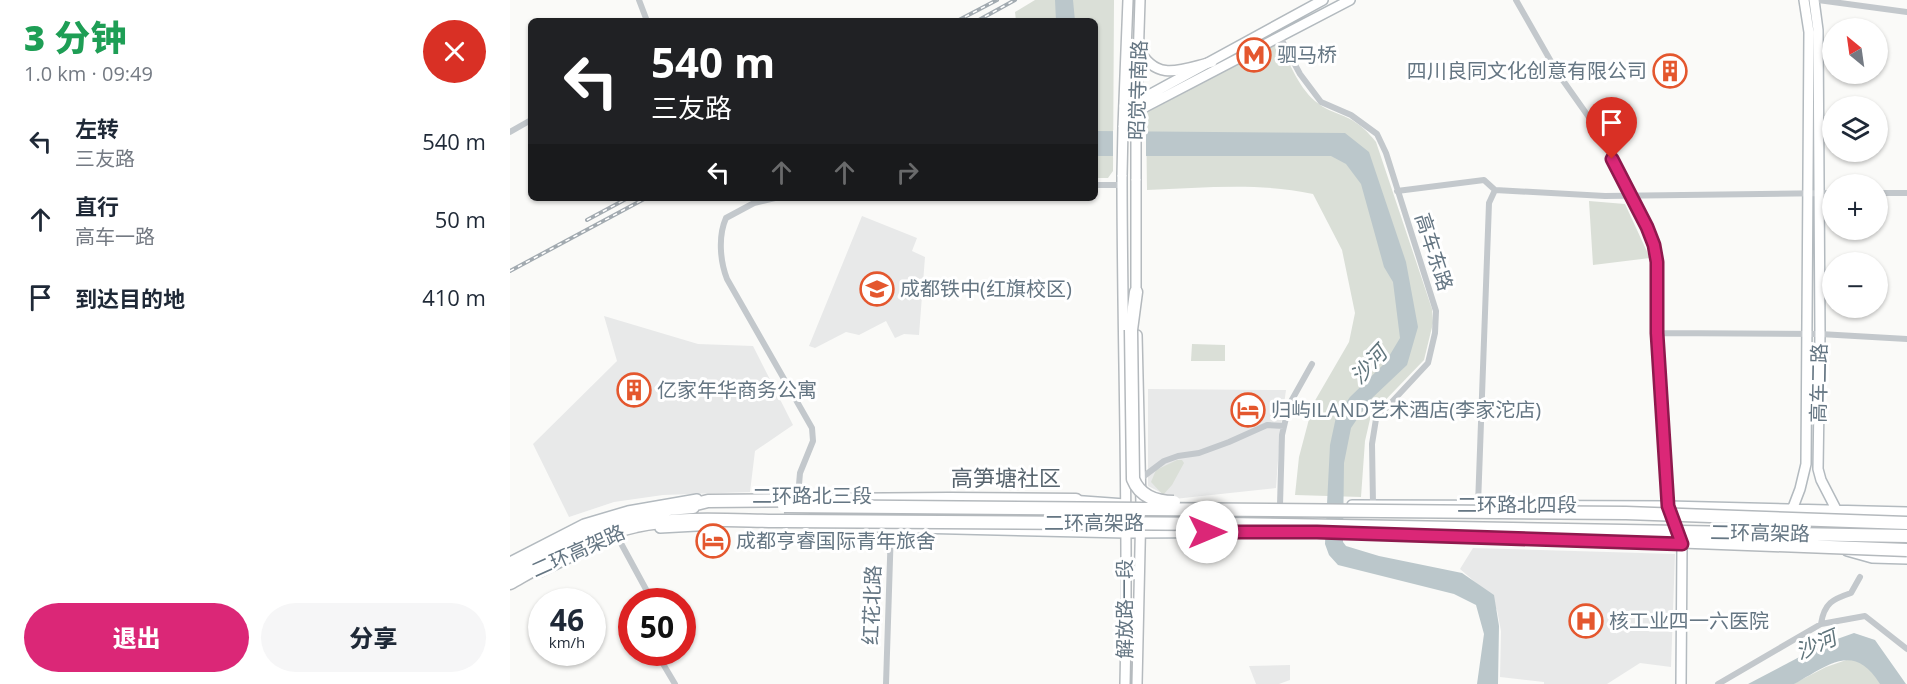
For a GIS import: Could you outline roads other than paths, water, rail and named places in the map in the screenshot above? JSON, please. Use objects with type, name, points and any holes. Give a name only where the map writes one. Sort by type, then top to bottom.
[{"type":"highway","points":[[1136,292],[1131,330],[1132,470],[1136,486],[1145,494],[1162,502],[1215,503],[1262,510]]},
{"type":"highway","points":[[684,507],[708,501],[1076,500]]},
{"type":"highway","name":"二环高架路","points":[[511,581],[591,530],[626,518],[684,507],[731,505],[1626,513],[1907,523]]},
{"type":"highway","points":[[1626,513],[1645,510],[1907,518]]},
{"type":"highway","name":"二环高架路","points":[[511,581],[618,531],[637,525],[677,522],[1226,524],[1907,536]]},
{"type":"highway","points":[[1571,531],[1593,538],[1907,550]]},
{"type":"main road","name":"昭觉寺南路","points":[[1122,180],[1128,0]]},
{"type":"main road","name":"昭觉寺南路","points":[[1136,292],[1136,124],[1140,0]]},
{"type":"main road","points":[[1124,106],[1212,62],[1323,0]]},
{"type":"main road","points":[[1124,122],[1137,112],[1350,0]]},
{"type":"main road","name":"高车二路","points":[[1792,510],[1806,464],[1809,32],[1804,0]]},
{"type":"main road","name":"高车二路","points":[[1816,0],[1820,334],[1818,469],[1821,480],[1837,511]]},
{"type":"main road","points":[[1139,49],[1150,64],[1158,70],[1174,70],[1212,62]]},
{"type":"main road","name":"解放路一段","points":[[1122,180],[1126,504],[1125,684]]},
{"type":"main road","name":"解放路一段","points":[[1136,292],[1141,504],[1137,684]]},
{"type":"main road","name":"二环路北三段","points":[[510,562],[584,524],[658,504],[721,496],[1000,494],[1126,504]]},
{"type":"main road","name":"二环路北四段","points":[[1126,504],[1668,506],[1907,512]]},
{"type":"main road","points":[[1668,506],[1682,544],[1681,684]]},
{"type":"main road","name":"二环路北三段","points":[[511,581],[617,536],[650,529],[720,525],[1126,533]]},
{"type":"main road","name":"二环路北四段","points":[[1126,533],[1317,532],[1839,549],[1872,558],[1907,559]]},
{"type":"street","points":[[639,0],[646,18]]},
{"type":"street","points":[[1516,0],[1557,72],[1593,123],[1632,195],[1654,245],[1657,262],[1657,333],[1668,506]]},
{"type":"street","points":[[1816,0],[1907,12]]},
{"type":"street","name":"高车东路","points":[[1280,37],[1300,74],[1321,102],[1351,115],[1377,134],[1386,153],[1436,311],[1436,333],[1428,363],[1376,419],[1372,444],[1373,504]]},
{"type":"street","points":[[510,132],[528,122]]},
{"type":"street","points":[[1098,184],[1122,180]]},
{"type":"street","points":[[1397,191],[1485,180],[1495,190],[1605,196],[1822,194]]},
{"type":"street","points":[[1478,505],[1489,203],[1495,190]]},
{"type":"street","points":[[1888,193],[1907,193]]},
{"type":"street","points":[[762,201],[726,218],[722,238],[722,265],[727,279],[812,428],[813,441],[800,473],[798,496]]},
{"type":"street","points":[[1657,333],[1820,334],[1907,339]]},
{"type":"street","points":[[1280,505],[1284,426],[1289,405],[1312,364]]},
{"type":"street","points":[[1140,479],[1164,461],[1209,449],[1267,425],[1284,426]]},
{"type":"street","name":"红花北路","points":[[886,684],[891,528]]},
{"type":"street","points":[[617,536],[645,588]]},
{"type":"street","points":[[1821,624],[1822,614],[1832,599],[1851,593],[1860,577]]},
{"type":"street","points":[[1718,684],[1821,624],[1865,616],[1907,649]]},
{"type":"street","points":[[665,666],[675,684]]},
{"type":"railway","points":[[963,18],[997,0]]},
{"type":"railway","points":[[982,18],[1015,0]]},
{"type":"railway","points":[[587,220],[622,201]]},
{"type":"railway","points":[[510,271],[640,201]]},
{"type":"place","name":"驷马桥","points":[[1254,55]]},
{"type":"place","name":"四川良同文化创意有限公司","points":[[1670,71]]},
{"type":"place","name":"成都铁中(红旗校区)","points":[[877,289]]},
{"type":"place","name":"亿家年华商务公寓","points":[[634,390]]},
{"type":"place","name":"归屿ILAND艺术酒店(李家沱店)","points":[[1248,410]]},
{"type":"place","name":"成都亨睿国际青年旅舍","points":[[713,541]]},
{"type":"place","name":"核工业四一六医院","points":[[1586,621]]},
{"type":"district","name":"高笋塘社区","points":[[1006,478]]},
{"type":"water label","name":"沙河","points":[[1369,365]]},
{"type":"water label","name":"沙河","points":[[1816,645]]}]
